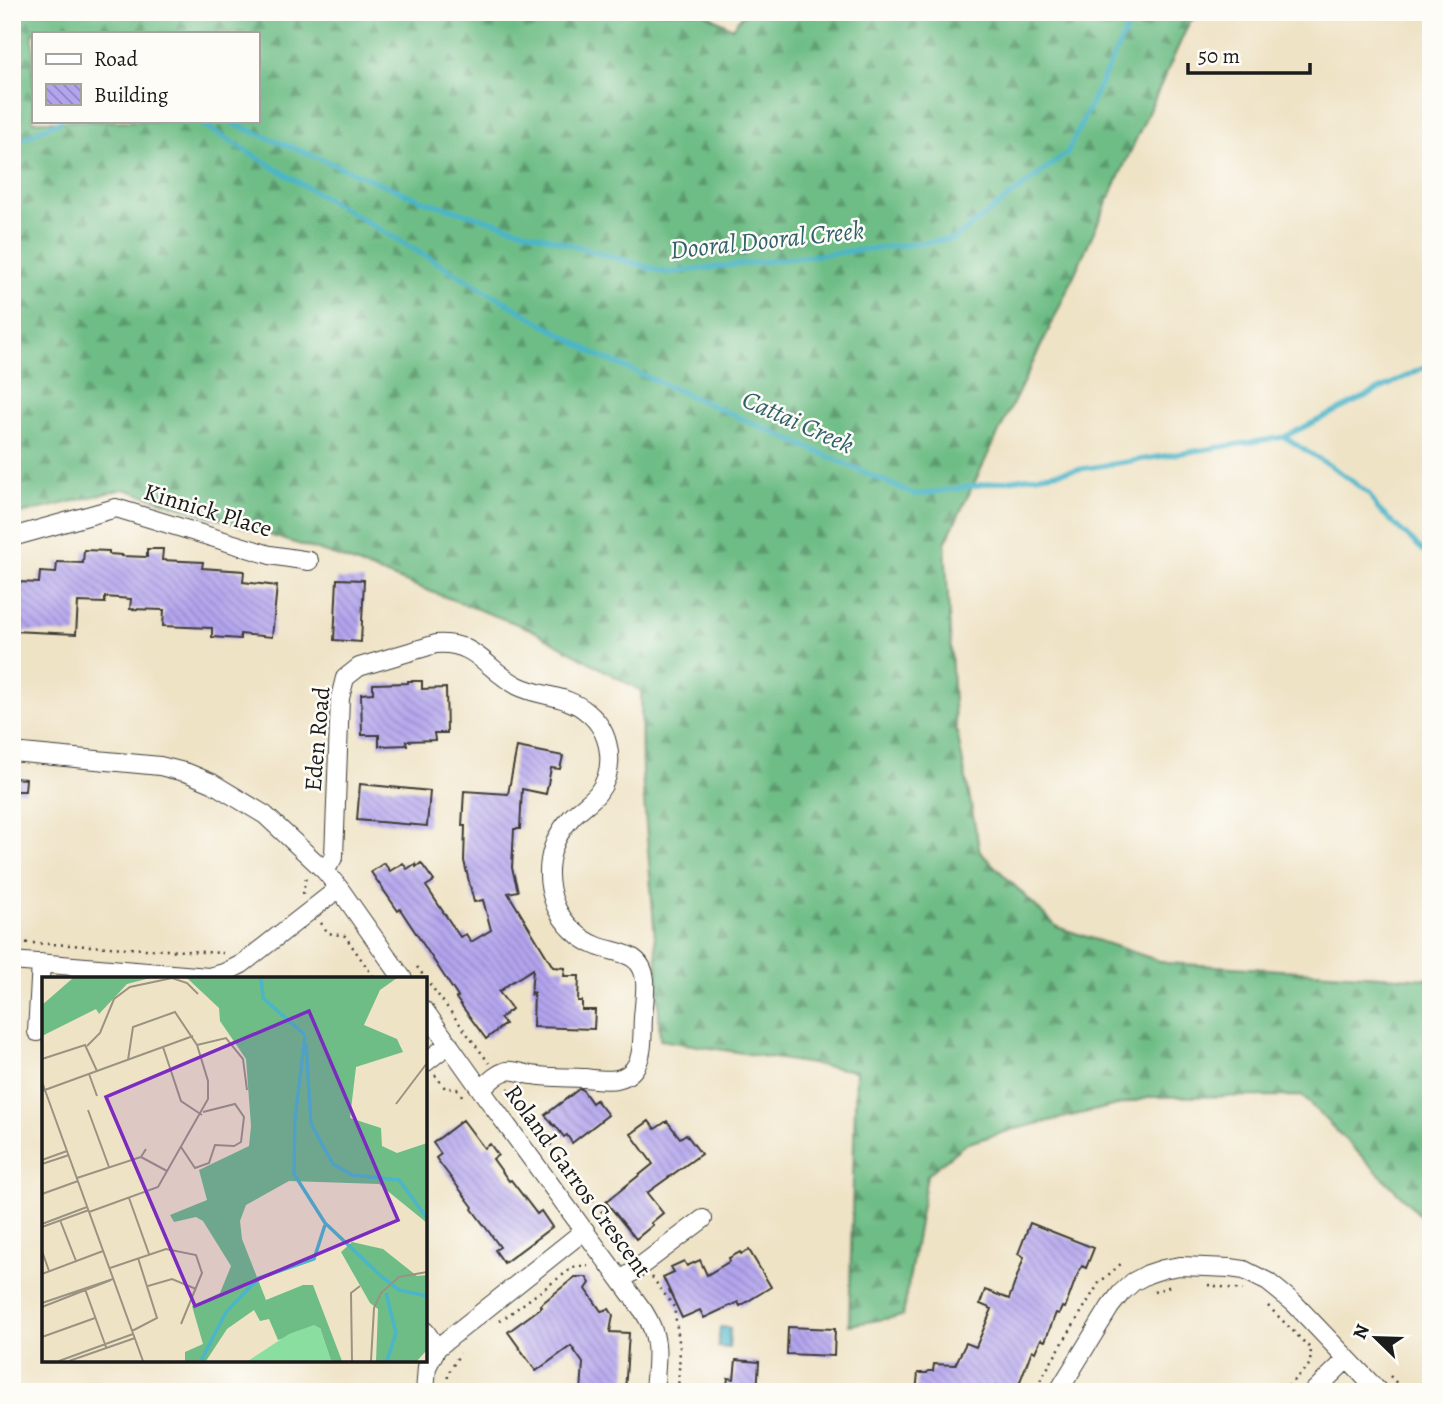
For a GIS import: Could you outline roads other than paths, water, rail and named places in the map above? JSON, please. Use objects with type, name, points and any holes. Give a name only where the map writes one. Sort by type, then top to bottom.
[{"type":"street","name":"Kinnick Place","points":[[12,537],[116,508],[270,555],[309,561]]},
{"type":"street","name":"Eden Road","points":[[326,871],[334,856],[340,698],[345,678],[359,667],[436,644],[459,645],[470,649],[517,686],[575,704],[587,711],[598,723],[608,747],[606,778],[597,793],[563,827],[554,843],[550,858],[550,887],[558,911],[577,934],[595,945],[630,955],[639,964],[645,980],[640,1059],[631,1072],[616,1079],[535,1076],[512,1070],[498,1075],[481,1090]]},
{"type":"street","points":[[12,752],[160,766],[212,783],[265,815],[326,871],[402,977]]},
{"type":"street","points":[[12,961],[209,977],[224,974],[242,964],[340,888]]},
{"type":"street","points":[[37,1032],[41,963]]},
{"type":"street","name":"Roland Garros Crescent","points":[[427,1014],[653,1325],[656,1346],[654,1392]]},
{"type":"street","points":[[427,1061],[449,1044]]},
{"type":"street","points":[[622,1280],[703,1219]]},
{"type":"street","points":[[425,1392],[427,1367],[437,1348],[585,1230]]},
{"type":"street","points":[[1058,1392],[1121,1293],[1147,1274],[1180,1266],[1244,1270],[1268,1282],[1294,1303],[1379,1392]]},
{"type":"street","points":[[427,1334],[437,1348]]},
{"type":"street","points":[[1312,1392],[1348,1359]]},
{"type":"water","points":[[720,1327],[730,1328],[729,1348],[718,1347]]},
{"type":"waterway","name":"Dooral Dooral Creek","points":[[229,122],[424,201],[667,273],[954,239],[1067,153],[1135,12]]},
{"type":"waterway","name":"Cattai Creek","points":[[12,144],[58,122]]},
{"type":"waterway","name":"Cattai Creek","points":[[199,122],[597,355],[916,495],[1284,437],[1431,364]]},
{"type":"waterway","points":[[1284,437],[1340,472],[1369,494],[1378,509],[1431,558]]}]
